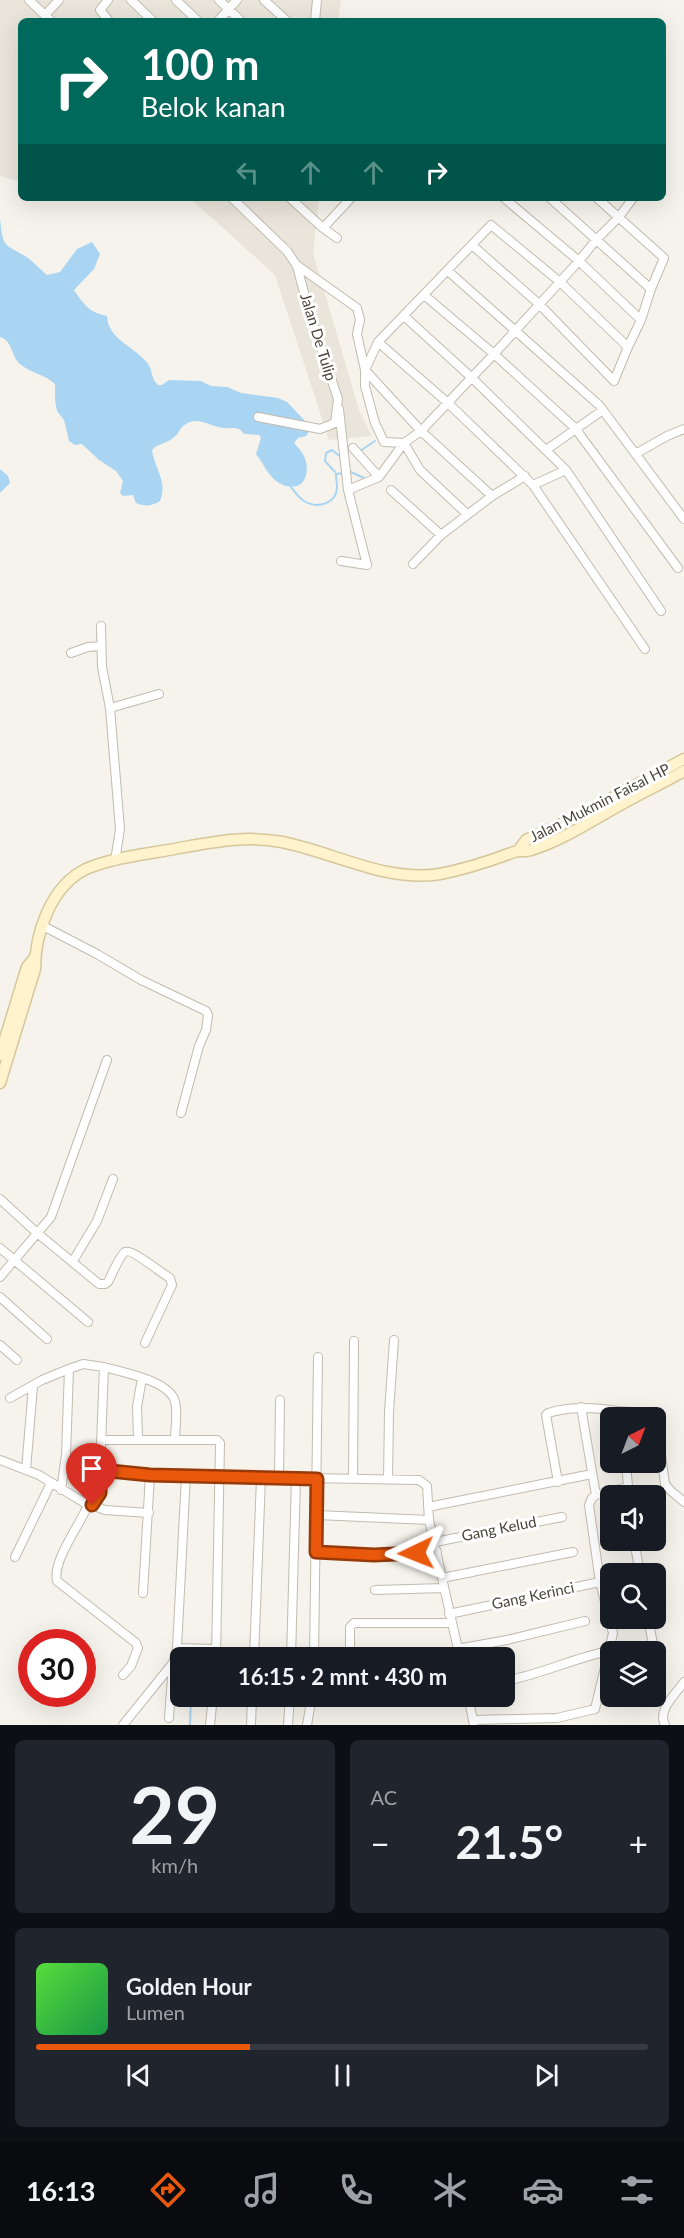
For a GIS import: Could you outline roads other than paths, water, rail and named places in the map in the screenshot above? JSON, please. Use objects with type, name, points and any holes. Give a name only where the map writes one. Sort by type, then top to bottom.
[{"type":"street","points":[[29,0],[48,18],[59,0]]},
{"type":"street","points":[[107,18],[100,10],[108,0]]},
{"type":"street","points":[[131,0],[150,18]]},
{"type":"street","points":[[176,0],[195,18]]},
{"type":"street","points":[[219,0],[238,18]]},
{"type":"street","points":[[221,18],[237,0]]},
{"type":"street","points":[[264,0],[284,18]]},
{"type":"street","points":[[315,1],[315,18]]},
{"type":"street","name":"Jalan De Tulip","points":[[235,201],[287,251],[297,266],[308,308],[338,399],[335,423],[320,429],[258,417]]},
{"type":"street","points":[[296,201],[323,228],[337,238]]},
{"type":"street","points":[[339,201],[344,205]]},
{"type":"street","points":[[323,228],[348,201]]},
{"type":"street","points":[[510,201],[579,261],[641,320]]},
{"type":"street","points":[[553,201],[651,289]]},
{"type":"street","points":[[472,245],[539,303],[614,381],[641,320],[664,258],[601,201]]},
{"type":"street","points":[[348,486],[379,477],[404,443],[421,431],[494,354],[596,240],[620,217],[631,201]]},
{"type":"street","points":[[365,370],[378,342],[491,225],[560,282],[628,347]]},
{"type":"street","points":[[297,266],[357,308],[360,320],[357,334],[365,370],[365,386],[375,423],[384,442],[404,443]]},
{"type":"street","points":[[447,271],[516,330],[603,410],[684,519]]},
{"type":"street","points":[[424,295],[494,354],[575,428],[678,568]]},
{"type":"street","points":[[404,316],[471,377],[566,470],[660,611]]},
{"type":"street","points":[[378,342],[448,403],[533,485],[645,649]]},
{"type":"street","points":[[365,370],[421,431],[492,496]]},
{"type":"street","points":[[338,399],[348,486],[367,564],[341,561]]},
{"type":"street","points":[[546,450],[603,410]]},
{"type":"street","points":[[637,453],[684,429]]},
{"type":"street","points":[[404,443],[420,470],[467,514]]},
{"type":"street","points":[[353,448],[379,477]]},
{"type":"street","points":[[533,485],[566,470]]},
{"type":"street","points":[[413,564],[441,535],[467,514],[525,476]]},
{"type":"street","points":[[392,490],[441,535]]},
{"type":"street","points":[[101,626],[102,667],[110,708],[120,829],[115,861]]},
{"type":"street","points":[[71,653],[88,647],[101,646]]},
{"type":"street","points":[[110,708],[159,694]]},
{"type":"street","name":"Jalan Mukmin Faisal HP","points":[[0,1083],[35,969],[35,957],[43,926],[56,896],[63,887],[84,870],[115,861],[244,837],[282,842],[385,871],[410,875],[438,874],[481,864],[518,850],[526,840],[575,818],[684,759]]},
{"type":"street","name":"Jalan Mukmin Faisal HP","points":[[518,850],[529,852],[568,834],[684,771]]},
{"type":"street","points":[[43,926],[141,980],[206,1011],[208,1016],[206,1030],[199,1046],[181,1113]]},
{"type":"street","name":"Jalan Mukmin Faisal HP","points":[[0,1055],[27,967],[35,957]]},
{"type":"street","points":[[0,1277],[51,1217],[107,1060]]},
{"type":"street","points":[[73,1261],[97,1221],[113,1179]]},
{"type":"street","points":[[0,1198],[36,1232],[99,1284],[105,1284],[127,1251],[133,1252],[170,1278],[172,1285],[145,1343]]},
{"type":"street","points":[[0,1248],[88,1322]]},
{"type":"street","points":[[0,1297],[47,1339]]},
{"type":"street","points":[[388,1480],[389,1412],[394,1340]]},
{"type":"street","points":[[353,1479],[351,1462],[355,1377],[354,1341]]},
{"type":"street","points":[[0,1345],[17,1360]]},
{"type":"street","points":[[314,1647],[318,1357]]},
{"type":"street","points":[[10,1398],[42,1380],[83,1364],[104,1367],[157,1383],[172,1394],[175,1401],[175,1440]]},
{"type":"street","points":[[104,1367],[100,1493],[90,1505],[59,1561],[55,1575],[57,1581],[136,1643],[138,1648],[131,1666],[123,1675]]},
{"type":"street","points":[[61,1490],[66,1455],[69,1369]]},
{"type":"street","points":[[138,1439],[137,1407],[142,1378]]},
{"type":"street","points":[[26,1470],[33,1386]]},
{"type":"street","points":[[279,1478],[280,1400]]},
{"type":"street","points":[[581,1407],[596,1495]]},
{"type":"street","points":[[558,1482],[546,1415],[550,1412],[581,1407],[600,1411]]},
{"type":"street","points":[[101,1440],[217,1440],[220,1443],[216,1647]]},
{"type":"street","points":[[0,1460],[26,1470],[90,1505],[105,1510],[149,1513]]},
{"type":"street","points":[[100,1470],[150,1475],[419,1480],[427,1486],[429,1520],[457,1647]]},
{"type":"street","points":[[663,1473],[665,1484],[684,1502]]},
{"type":"street","points":[[428,1507],[592,1474]]},
{"type":"street","points":[[143,1593],[150,1475]]},
{"type":"street","points":[[177,1647],[186,1475]]},
{"type":"street","points":[[254,1647],[261,1478]]},
{"type":"street","points":[[291,1647],[296,1478]]},
{"type":"street","points":[[15,1557],[51,1483]]},
{"type":"street","points":[[600,1495],[592,1498],[589,1505],[600,1582]]},
{"type":"street","points":[[317,1515],[429,1520]]},
{"type":"street","name":"Gang Kelud","points":[[435,1542],[562,1517]]},
{"type":"street","points":[[316,1552],[374,1555],[437,1552]]},
{"type":"street","points":[[442,1578],[573,1552]]},
{"type":"street","name":"Gang Kerinci","points":[[350,1647],[351,1625],[450,1619],[600,1582]]},
{"type":"street","points":[[375,1590],[444,1588]]},
{"type":"street","points":[[463,1647],[507,1640],[585,1621]]},
{"type":"street","points":[[515,1679],[600,1653]]},
{"type":"street","points":[[123,1725],[170,1667]]},
{"type":"street","points":[[665,1725],[662,1719],[663,1711],[684,1682]]},
{"type":"street","points":[[470,1707],[473,1723],[557,1718],[595,1709],[600,1688]]},
{"type":"street","points":[[169,1718],[170,1704]]},
{"type":"street","points":[[210,1725],[212,1707]]},
{"type":"street","points":[[251,1725],[252,1707]]},
{"type":"street","points":[[288,1725],[289,1707]]},
{"type":"street","points":[[308,1725],[311,1707]]},
{"type":"water","points":[[0,218],[5,243],[28,258],[47,275],[60,272],[77,249],[92,242],[100,254],[94,269],[74,290],[88,307],[96,313],[107,316],[112,331],[143,358],[158,385],[169,380],[201,381],[211,386],[227,387],[241,393],[278,398],[287,402],[308,424],[310,430],[306,436],[298,438],[294,443],[306,461],[304,481],[294,487],[279,483],[272,477],[256,454],[261,438],[259,435],[244,434],[237,428],[223,428],[192,421],[182,427],[177,435],[152,450],[163,487],[160,501],[151,505],[142,505],[136,503],[133,495],[123,496],[120,493],[123,481],[116,471],[99,460],[82,444],[75,445],[69,441],[64,420],[57,411],[55,384],[20,364],[10,345],[0,337]]},
{"type":"water","points":[[0,469],[8,476],[10,483],[0,493]]},
{"type":"waterway","points":[[360,451],[375,441]]},
{"type":"waterway","points":[[335,472],[325,461],[326,453],[332,450],[342,458]]},
{"type":"waterway","points":[[291,487],[304,501],[320,505],[330,501],[336,493],[336,474],[351,472],[364,478]]},
{"type":"waterway","points":[[190,1725],[191,1707]]}]
